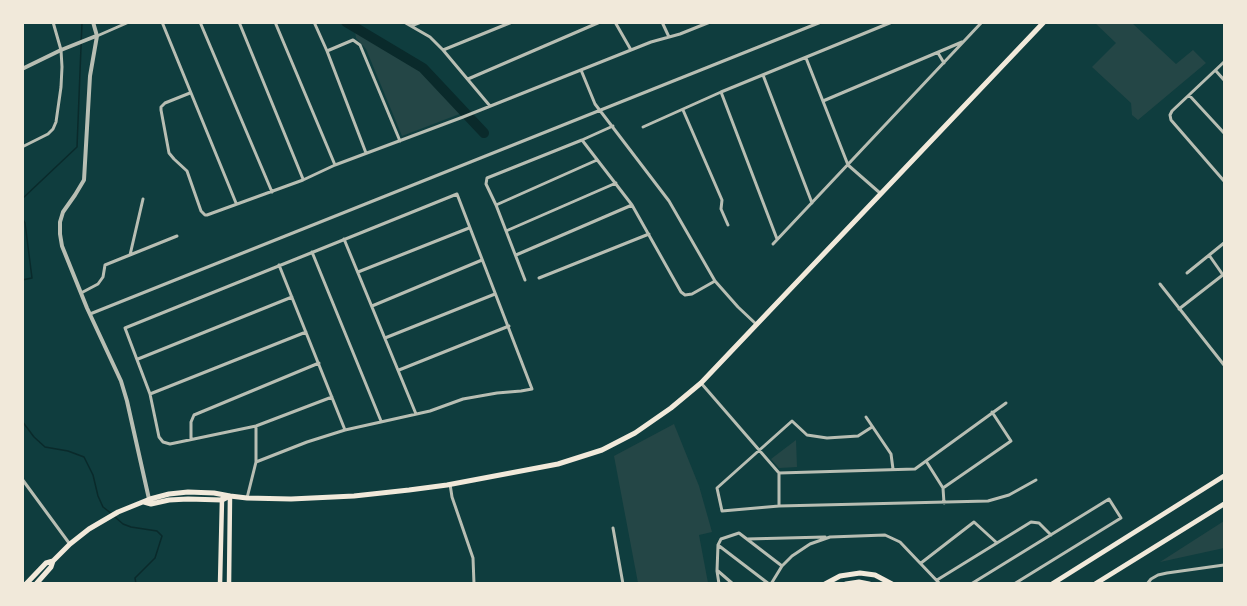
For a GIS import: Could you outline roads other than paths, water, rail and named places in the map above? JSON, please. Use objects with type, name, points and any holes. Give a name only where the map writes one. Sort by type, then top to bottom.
[{"type":"highway","points":[[36,584],[51,567],[53,561],[70,544],[114,514],[148,502],[230,496],[291,499],[354,496],[450,484],[558,464],[602,450],[651,423],[700,383],[1044,22]]},
{"type":"highway","points":[[1052,584],[1224,476]]},
{"type":"highway","points":[[1095,584],[1224,504]]},
{"type":"highway","points":[[26,584],[46,563],[53,561]]},
{"type":"highway","points":[[1104,584],[1118,570]]},
{"type":"highway","points":[[825,584],[840,576],[860,573],[875,575],[892,584]]},
{"type":"highway","points":[[846,584],[859,582],[869,584]]},
{"type":"main road","points":[[229,584],[230,496]]},
{"type":"main road","points":[[220,584],[222,497]]},
{"type":"street","points":[[22,147],[48,135],[56,122],[62,67],[61,50],[53,22]]},
{"type":"street","points":[[93,22],[97,36],[90,76],[84,180],[63,212],[59,232],[62,246],[81,293],[124,391],[148,502]]},
{"type":"street","points":[[22,69],[129,22]]},
{"type":"street","points":[[162,22],[237,203]]},
{"type":"street","points":[[200,22],[272,192]]},
{"type":"street","points":[[239,22],[303,180]]},
{"type":"street","points":[[275,22],[336,165]]},
{"type":"street","points":[[314,22],[366,153]]},
{"type":"street","points":[[404,22],[430,37],[490,106]]},
{"type":"street","points":[[411,26],[420,22]]},
{"type":"street","points":[[443,50],[512,22]]},
{"type":"street","points":[[468,79],[600,22]]},
{"type":"street","points":[[615,22],[631,50]]},
{"type":"street","points":[[662,22],[669,37]]},
{"type":"street","points":[[190,93],[165,103],[161,110],[169,153],[187,171],[201,211],[205,215],[272,192],[631,50],[710,22]]},
{"type":"street","points":[[90,314],[821,22]]},
{"type":"street","points":[[643,127],[721,92],[892,22]]},
{"type":"street","points":[[773,244],[982,22]]},
{"type":"street","points":[[327,51],[353,40],[360,45],[400,141]]},
{"type":"street","points":[[823,101],[965,41]]},
{"type":"street","points":[[938,53],[944,63]]},
{"type":"street","points":[[806,58],[848,165],[881,194]]},
{"type":"street","points":[[1224,62],[1170,116],[1224,181]]},
{"type":"street","points":[[581,70],[595,104],[669,201],[714,281],[757,324]]},
{"type":"street","points":[[1216,71],[1224,80]]},
{"type":"street","points":[[764,75],[812,203]]},
{"type":"street","points":[[721,92],[777,240]]},
{"type":"street","points":[[1190,95],[1224,133]]},
{"type":"street","points":[[683,110],[722,200],[720,209],[728,225]]},
{"type":"street","points":[[525,280],[486,184],[487,178],[613,126]]},
{"type":"street","points":[[582,140],[632,205],[681,292],[685,295],[692,294],[714,281]]},
{"type":"street","points":[[496,205],[597,160]]},
{"type":"street","points":[[506,231],[616,183]]},
{"type":"street","points":[[256,462],[345,430],[416,414],[474,396],[532,388],[457,194],[125,328],[150,394],[159,437],[163,442],[170,444],[256,426],[332,397]]},
{"type":"street","points":[[130,255],[142,199]]},
{"type":"street","points":[[516,255],[632,205]]},
{"type":"street","points":[[358,272],[469,228]]},
{"type":"street","points":[[539,278],[649,234]]},
{"type":"street","points":[[81,293],[98,284],[103,277],[105,265],[177,237]]},
{"type":"street","points":[[344,239],[416,414]]},
{"type":"street","points":[[1187,273],[1224,243]]},
{"type":"street","points":[[312,252],[381,421]]},
{"type":"street","points":[[1179,309],[1224,275],[1209,255]]},
{"type":"street","points":[[372,306],[482,260]]},
{"type":"street","points":[[279,265],[345,430]]},
{"type":"street","points":[[1160,284],[1224,365]]},
{"type":"street","points":[[385,338],[495,294]]},
{"type":"street","points":[[138,359],[292,297]]},
{"type":"street","points":[[398,371],[509,326]]},
{"type":"street","points":[[150,394],[306,332]]},
{"type":"street","points":[[1218,357],[1224,352]]},
{"type":"street","points":[[191,439],[191,422],[194,415],[319,363]]},
{"type":"street","points":[[700,383],[779,473],[779,507]]},
{"type":"street","points":[[779,473],[915,469],[1005,403]]},
{"type":"street","points":[[943,488],[1011,441],[992,412]]},
{"type":"street","points":[[866,417],[891,454],[893,469]]},
{"type":"street","points":[[872,427],[858,436],[827,438],[807,435],[792,421],[717,488],[722,512],[779,507],[988,501],[1025,487],[1036,480]]},
{"type":"street","points":[[247,498],[256,462],[256,426]]},
{"type":"street","points":[[926,461],[943,488],[944,503]]},
{"type":"street","points":[[22,479],[70,544]]},
{"type":"street","points":[[450,484],[452,497],[473,558],[474,584]]},
{"type":"street","points":[[971,584],[1109,499],[1121,518],[1014,584]]},
{"type":"street","points":[[921,562],[974,522],[997,543]]},
{"type":"street","points":[[747,538],[885,536],[900,542],[938,582],[1031,522],[1039,523],[1051,535]]},
{"type":"street","points":[[613,528],[623,584]]},
{"type":"street","points":[[719,584],[718,545],[721,539],[739,533],[782,566]]},
{"type":"street","points":[[718,545],[770,584],[792,556],[810,544],[830,537]]},
{"type":"street","points":[[1147,584],[1158,575],[1224,565]]},
{"type":"street","points":[[717,571],[733,584]]},
{"type":"waterway","points":[[22,199],[77,147],[82,22]]},
{"type":"waterway","points":[[346,22],[423,68],[484,133]]},
{"type":"waterway","points":[[22,218],[25,223],[32,278],[22,280]]},
{"type":"waterway","points":[[22,421],[45,447],[68,451],[84,457],[93,475],[103,507],[112,514]]},
{"type":"waterway","points":[[115,517],[123,524],[157,531],[162,536],[155,558],[135,578],[136,584]]}]
